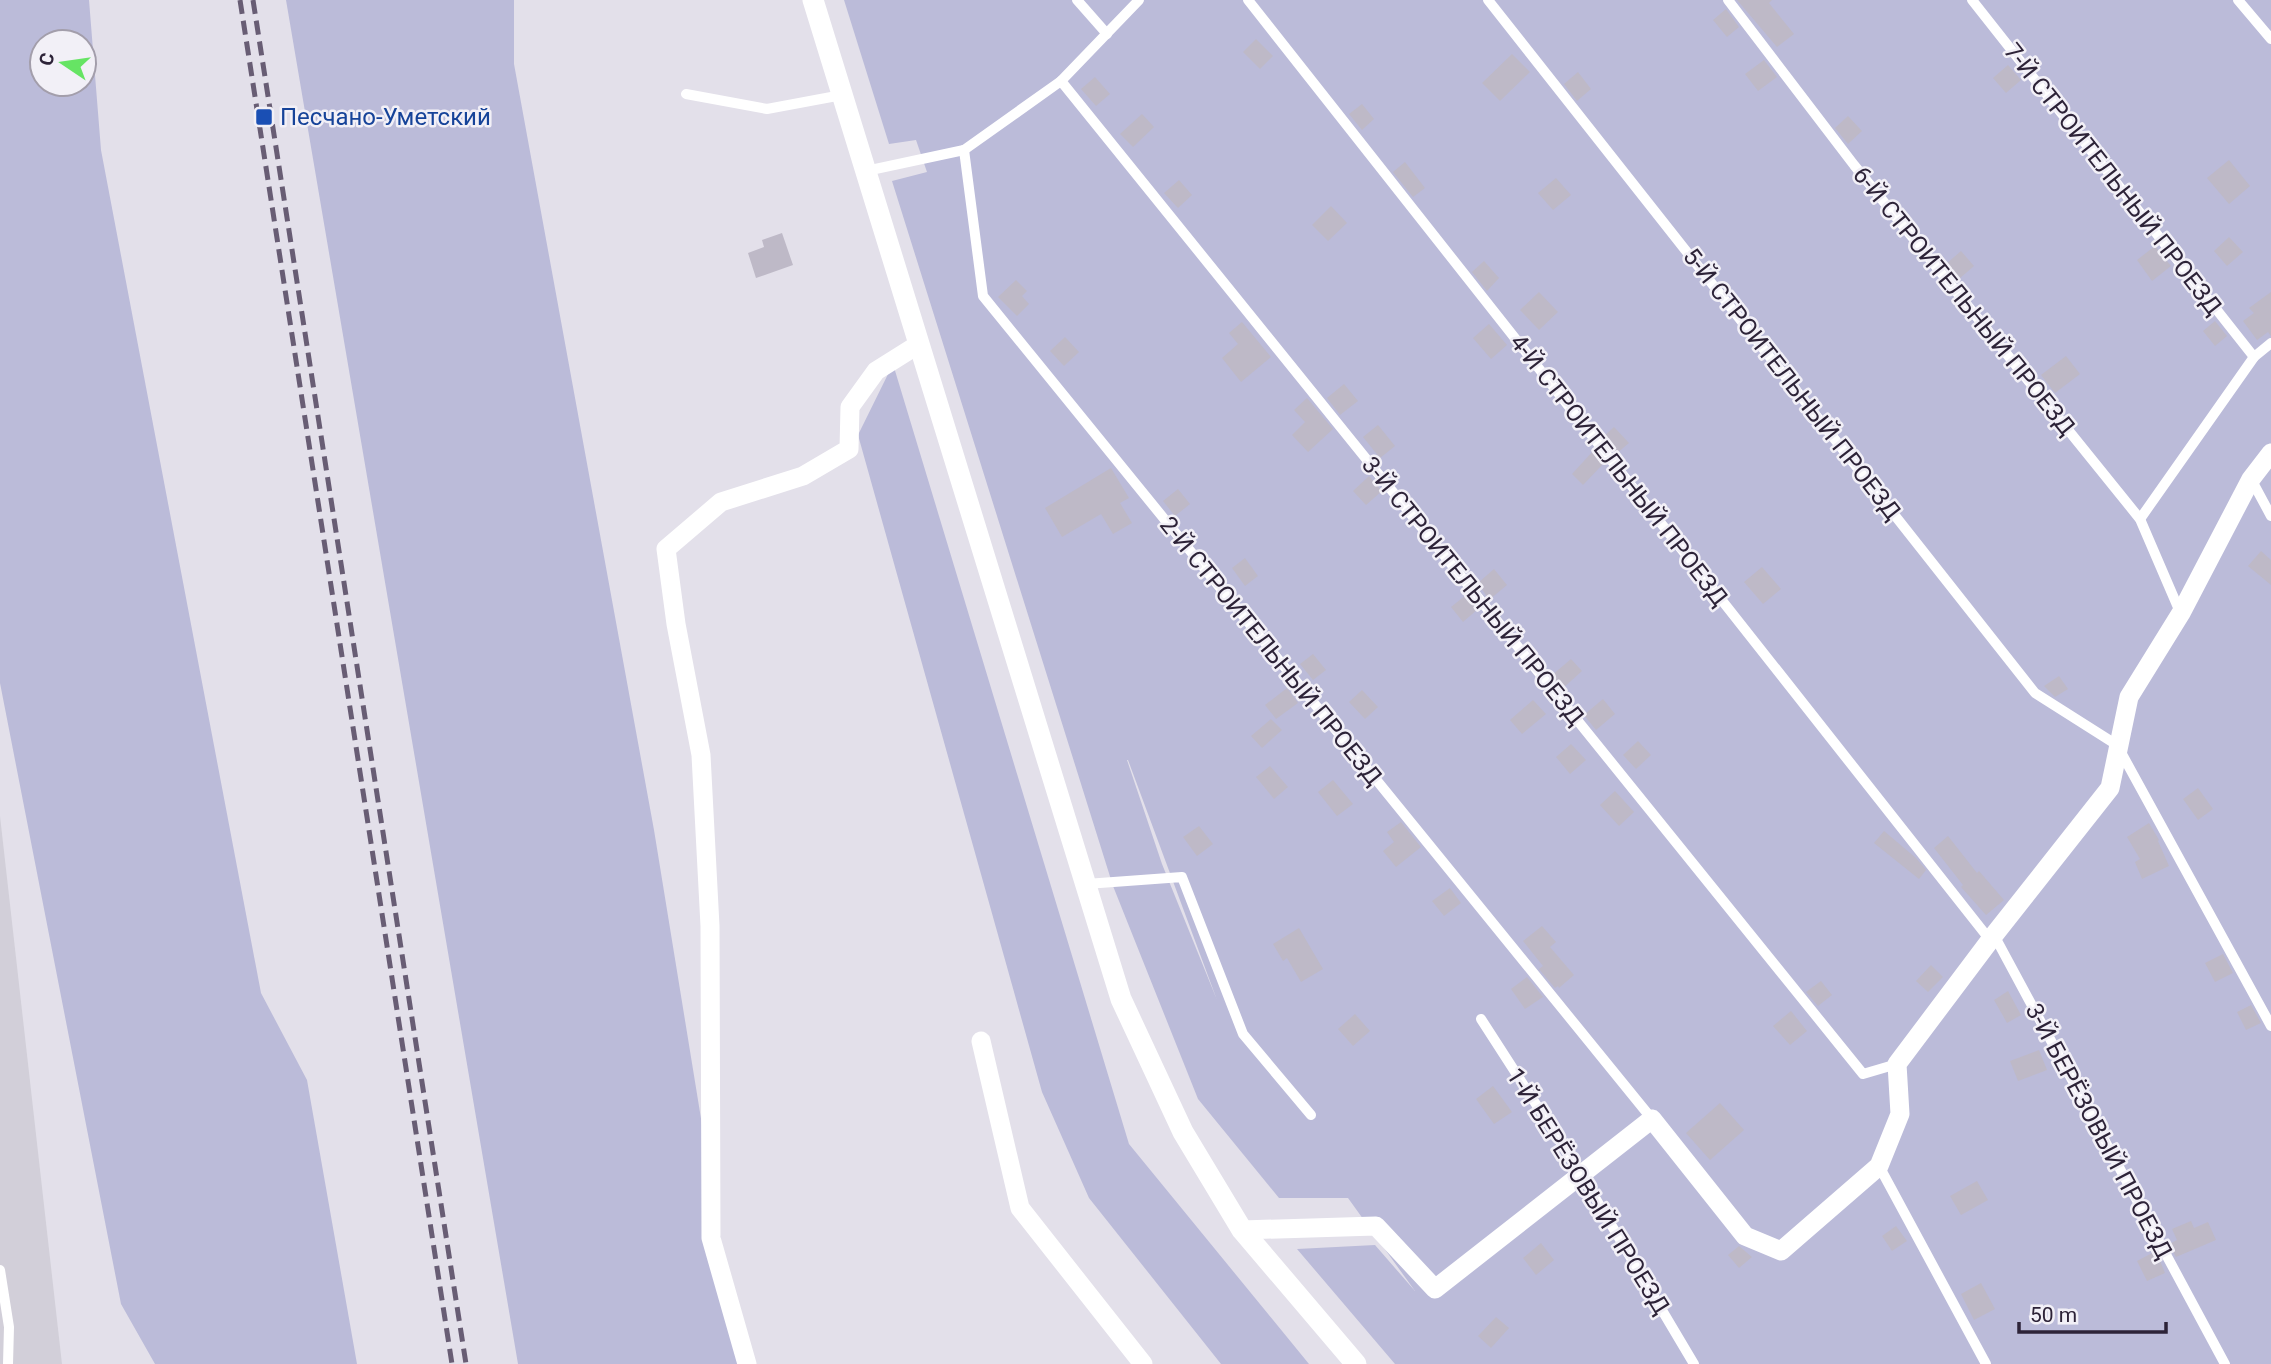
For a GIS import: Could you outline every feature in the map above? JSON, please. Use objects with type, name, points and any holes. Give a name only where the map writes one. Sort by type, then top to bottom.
[{"type":"main road","points":[[813,0],[1121,999],[1183,1132],[1242,1230],[1356,1364]]},
{"type":"street","points":[[747,1364],[711,1238],[710,926],[702,768],[676,624],[666,549],[721,502],[803,476],[849,449],[850,407],[876,371],[919,344]]},
{"type":"street","points":[[1242,1230],[1377,1226],[1435,1289],[1652,1119],[1745,1236],[1781,1251],[1879,1166],[1900,1114],[1897,1064],[1992,937],[2110,788],[2129,697],[2181,613],[2251,479],[2271,453]]},
{"type":"street","points":[[981,1041],[1020,1208],[1143,1364]]},
{"type":"lane","points":[[1077,0],[1107,34]]},
{"type":"lane","points":[[866,171],[964,150],[1061,81],[1139,0]]},
{"type":"lane","name":"4-Й СТРОИТЕЛЬНЫЙ ПРОЕЗД","points":[[1248,0],[1992,937]]},
{"type":"lane","name":"5-Й СТРОИТЕЛЬНЫЙ ПРОЕЗД","points":[[1488,0],[2035,693],[2117,745]]},
{"type":"lane","name":"6-Й СТРОИТЕЛЬНЫЙ ПРОЕЗД","points":[[1728,0],[1854,165],[2140,519],[2181,613]]},
{"type":"lane","name":"7-Й СТРОИТЕЛЬНЫЙ ПРОЕЗД","points":[[1972,0],[2254,357]]},
{"type":"lane","points":[[2238,0],[2271,39]]},
{"type":"lane","name":"3-Й СТРОИТЕЛЬНЫЙ ПРОЕЗД","points":[[1061,81],[1863,1074],[1897,1064]]},
{"type":"lane","points":[[686,94],[767,109],[842,95]]},
{"type":"lane","name":"2-Й СТРОИТЕЛЬНЫЙ ПРОЕЗД","points":[[964,150],[983,296],[1652,1119]]},
{"type":"lane","points":[[2140,519],[2254,357],[2271,343]]},
{"type":"lane","points":[[2251,479],[2271,516]]},
{"type":"lane","points":[[2117,745],[2271,1026]]},
{"type":"lane","points":[[1086,884],[1181,877],[1244,1034],[1311,1115]]},
{"type":"lane","name":"3-Й БЕРЁЗОВЫЙ ПРОЕЗД","points":[[1992,937],[2225,1364]]},
{"type":"lane","name":"1-Й БЕРЁЗОВЫЙ ПРОЕЗД","points":[[1481,1019],[1581,1174],[1694,1364]]},
{"type":"lane","points":[[1879,1166],[1986,1364]]},
{"type":"lane","points":[[0,1270],[9,1327],[8,1364]]},
{"type":"shaded area","points":[[0,0],[89,0],[91,28],[28,28],[28,98],[97,98],[101,150],[261,993],[307,1080],[357,1364],[155,1364],[121,1304],[0,683]]},
{"type":"shaded area","points":[[286,0],[514,0],[514,64],[654,830],[741,1364],[518,1364]]},
{"type":"shaded area","points":[[844,0],[2271,0],[2271,1364],[1395,1364],[1297,1249],[1375,1245],[1415,1291],[1348,1198],[1279,1198],[1198,1099],[1113,886],[892,181],[927,172],[916,140],[889,144]],"holes":[[[1128,760],[1217,1000],[1162,864]]]},
{"type":"shaded area","points":[[893,364],[1129,1144],[1309,1364],[1221,1364],[1089,1198],[1042,1092],[858,435]]},
{"type":"shaded area","points":[[0,816],[62,1364],[0,1364]]},
{"type":"building","points":[[1737,0],[1772,0],[1769,3],[1794,34],[1777,47]]},
{"type":"building","points":[[1726,9],[1739,27],[1727,37],[1713,20]]},
{"type":"building","points":[[1256,39],[1273,56],[1260,69],[1243,52]]},
{"type":"building","points":[[1512,54],[1530,72],[1500,101],[1482,83]]},
{"type":"building","points":[[1764,60],[1777,77],[1758,91],[1745,74]]},
{"type":"building","points":[[2008,65],[2021,80],[2006,93],[1993,78]]},
{"type":"building","points":[[1578,72],[1591,89],[1577,101],[1564,84]]},
{"type":"building","points":[[1095,77],[1110,94],[1096,106],[1081,89]]},
{"type":"building","points":[[1362,104],[1374,119],[1362,130],[1349,114]]},
{"type":"building","points":[[1142,114],[1154,127],[1133,147],[1120,134]]},
{"type":"building","points":[[1848,116],[1862,131],[1848,144],[1835,128]]},
{"type":"building","points":[[2229,160],[2250,186],[2229,204],[2207,178]]},
{"type":"building","points":[[1405,162],[1425,188],[1413,197],[1393,172]]},
{"type":"building","points":[[1556,178],[1571,195],[1553,210],[1538,193]]},
{"type":"building","points":[[1179,180],[1192,195],[1178,208],[1164,193]]},
{"type":"building","points":[[1331,206],[1347,223],[1328,241],[1312,225]]},
{"type":"building","points":[[782,233],[793,265],[756,278],[748,253],[764,247],[762,240]]},
{"type":"building","points":[[2229,237],[2243,252],[2227,266],[2214,251]]},
{"type":"building","points":[[2155,246],[2171,266],[2152,281],[2137,260]]},
{"type":"building","points":[[1961,251],[1974,266],[1959,279],[1946,264]]},
{"type":"building","points":[[1484,261],[1499,278],[1487,291],[1472,272]]},
{"type":"building","points":[[1016,280],[1027,291],[1022,296],[1029,304],[1017,316],[998,297]]},
{"type":"building","points":[[1539,292],[1558,312],[1539,330],[1520,310]]},
{"type":"building","points":[[2271,292],[2271,336],[2268,332],[2257,340],[2243,321],[2254,313],[2249,308]]},
{"type":"building","points":[[2215,321],[2227,336],[2215,346],[2203,331]]},
{"type":"building","points":[[1242,322],[1271,357],[1241,382],[1222,358],[1238,344],[1229,333]]},
{"type":"building","points":[[1489,324],[1507,345],[1491,359],[1473,338]]},
{"type":"building","points":[[1065,337],[1079,352],[1064,366],[1050,351]]},
{"type":"building","points":[[2066,356],[2080,374],[2055,393],[2041,375]]},
{"type":"building","points":[[1344,384],[1358,401],[1340,415],[1327,398]]},
{"type":"building","points":[[1307,398],[1333,429],[1308,452],[1292,435],[1305,422],[1294,410]]},
{"type":"building","points":[[1378,425],[1395,446],[1380,458],[1363,437]]},
{"type":"building","points":[[1614,427],[1629,443],[1616,454],[1603,437]]},
{"type":"building","points":[[1594,450],[1604,463],[1583,485],[1572,474]]},
{"type":"building","points":[[1111,468],[1129,498],[1120,503],[1132,523],[1113,534],[1101,514],[1062,537],[1045,508]]},
{"type":"building","points":[[1369,476],[1382,491],[1366,505],[1353,491]]},
{"type":"building","points":[[1178,489],[1190,504],[1175,516],[1163,501]]},
{"type":"building","points":[[2261,551],[2271,560],[2271,585],[2248,566]]},
{"type":"building","points":[[1245,558],[1258,576],[1245,586],[1232,568]]},
{"type":"building","points":[[1762,567],[1781,589],[1763,604],[1744,582]]},
{"type":"building","points":[[1494,569],[1507,585],[1489,600],[1478,583]]},
{"type":"building","points":[[1466,595],[1478,609],[1463,622],[1451,607]]},
{"type":"building","points":[[1313,654],[1326,670],[1313,680],[1300,664]]},
{"type":"building","points":[[1571,659],[1582,671],[1562,689],[1551,676]]},
{"type":"building","points":[[2059,676],[2068,689],[2055,697],[2044,686]]},
{"type":"building","points":[[1287,688],[1298,703],[1276,719],[1265,705]]},
{"type":"building","points":[[1362,690],[1378,707],[1365,719],[1349,702]]},
{"type":"building","points":[[1603,699],[1615,714],[1596,730],[1584,715]]},
{"type":"building","points":[[1533,700],[1546,714],[1522,734],[1510,720]]},
{"type":"building","points":[[1271,719],[1282,730],[1262,748],[1251,736]]},
{"type":"building","points":[[1638,741],[1651,755],[1636,769],[1623,755]]},
{"type":"building","points":[[1571,744],[1586,760],[1570,774],[1556,757]]},
{"type":"building","points":[[1270,766],[1288,787],[1274,799],[1256,777]]},
{"type":"building","points":[[1333,780],[1353,804],[1337,816],[1318,792]]},
{"type":"building","points":[[2198,788],[2213,809],[2198,820],[2183,799]]},
{"type":"building","points":[[1615,791],[1634,812],[1619,826],[1600,805]]},
{"type":"building","points":[[1401,822],[1421,847],[1396,867],[1383,851],[1394,842],[1387,832]]},
{"type":"building","points":[[2149,823],[2169,866],[2142,879],[2135,862],[2140,859],[2127,837]]},
{"type":"building","points":[[1199,826],[1213,844],[1197,856],[1183,837]]},
{"type":"building","points":[[1884,831],[1926,870],[1919,879],[1874,843]]},
{"type":"building","points":[[1948,836],[1977,873],[1979,871],[2004,900],[1986,915],[1961,887],[1963,885],[1934,848]]},
{"type":"building","points":[[1450,888],[1461,903],[1444,916],[1432,901]]},
{"type":"building","points":[[1542,926],[1556,942],[1550,947],[1574,975],[1559,988],[1555,988],[1539,969],[1543,966],[1523,941]]},
{"type":"building","points":[[1299,928],[1323,969],[1301,982],[1287,958],[1283,961],[1273,944]]},
{"type":"building","points":[[2223,954],[2233,973],[2215,982],[2205,963]]},
{"type":"building","points":[[1931,965],[1943,977],[1928,992],[1916,981]]},
{"type":"building","points":[[1527,977],[1543,997],[1525,1009],[1511,989]]},
{"type":"building","points":[[1821,981],[1832,995],[1818,1006],[1806,992]]},
{"type":"building","points":[[2008,991],[2021,1015],[2007,1023],[1994,1000]]},
{"type":"building","points":[[2251,1005],[2261,1023],[2246,1030],[2237,1012]]},
{"type":"building","points":[[1791,1011],[1807,1031],[1790,1045],[1773,1026]]},
{"type":"building","points":[[1355,1014],[1370,1031],[1353,1046],[1338,1029]]},
{"type":"building","points":[[2039,1050],[2047,1070],[2018,1081],[2010,1061]]},
{"type":"building","points":[[1493,1086],[1512,1112],[1494,1124],[1476,1099]]},
{"type":"building","points":[[1720,1103],[1744,1130],[1710,1160],[1686,1133]]},
{"type":"building","points":[[1977,1181],[1988,1200],[1961,1215],[1950,1196]]},
{"type":"building","points":[[2191,1221],[2194,1228],[2208,1222],[2216,1240],[2176,1257],[2169,1244],[2177,1240],[2172,1229]]},
{"type":"building","points":[[1896,1226],[1907,1241],[1892,1251],[1882,1236]]},
{"type":"building","points":[[1541,1243],[1554,1260],[1536,1275],[1523,1258]]},
{"type":"building","points":[[1739,1246],[1752,1257],[1739,1268],[1728,1255]]},
{"type":"building","points":[[2156,1251],[2165,1273],[2147,1281],[2137,1261]]},
{"type":"building","points":[[1981,1283],[1995,1309],[1974,1320],[1961,1294]]},
{"type":"building","points":[[1496,1317],[1509,1328],[1491,1348],[1478,1336]]},
{"type":"railway","points":[[240,0],[452,1364]]},
{"type":"railway","points":[[253,0],[466,1364]]},
{"type":"place","name":"Песчано-Уметский","points":[[264,117]]}]
